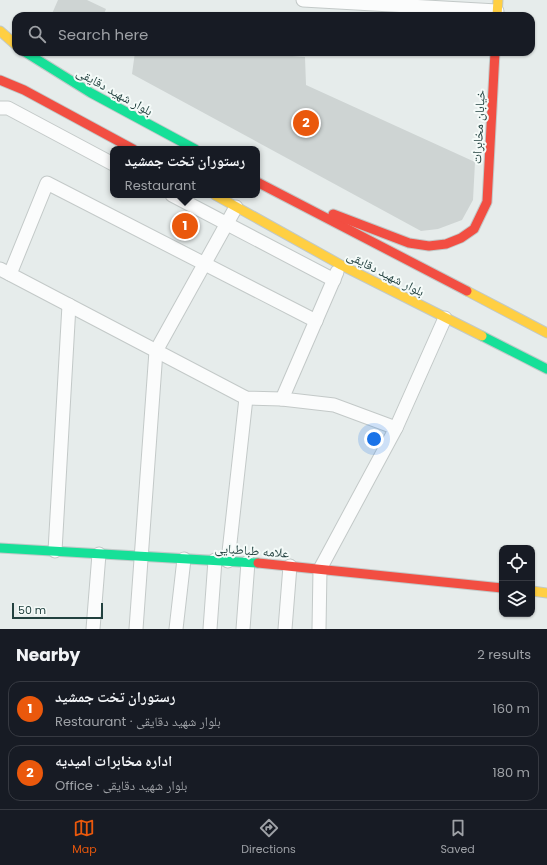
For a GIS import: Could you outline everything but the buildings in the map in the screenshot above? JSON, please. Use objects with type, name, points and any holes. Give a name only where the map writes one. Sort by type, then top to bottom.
[{"type":"main road","points":[[0,31],[12,42]]},
{"type":"main road","name":"بلوار شهید دقایقی","points":[[30,56],[91,93],[189,146]]},
{"type":"main road","name":"خیابان مخابرات","points":[[288,198],[409,243],[429,246],[446,244],[461,238],[474,229],[487,202],[495,56]]},
{"type":"main road","points":[[22,64],[34,59]]},
{"type":"main road","points":[[17,76],[17,81],[24,90]]},
{"type":"main road","points":[[0,80],[24,90],[127,146]]},
{"type":"main road","name":"بلوار شهید دقایقی","points":[[260,184],[547,333]]},
{"type":"main road","name":"بلوار شهید دقایقی","points":[[220,198],[340,265],[547,370]]},
{"type":"main road","name":"علامه طباطبایی","points":[[0,548],[248,562],[499,588]]},
{"type":"main road","points":[[535,591],[547,593]]},
{"type":"street","points":[[303,0],[497,9]]},
{"type":"street","points":[[0,108],[8,108],[110,162]]},
{"type":"street","points":[[316,321],[47,183],[5,272],[246,398],[282,399],[334,405],[396,428]]},
{"type":"street","points":[[178,198],[334,280]]},
{"type":"street","points":[[136,629],[140,556],[156,351],[236,207]]},
{"type":"street","points":[[282,399],[340,265]]},
{"type":"street","points":[[55,551],[70,305]]},
{"type":"street","points":[[319,629],[320,569],[396,428],[445,318]]},
{"type":"street","points":[[210,629],[222,561],[246,398]]},
{"type":"street","points":[[93,629],[99,554]]},
{"type":"street","points":[[176,629],[184,558]]},
{"type":"street","points":[[243,629],[248,562]]},
{"type":"street","points":[[285,629],[290,566]]},
{"type":"traffic: fast","points":[[31,56],[91,93],[189,146]]},
{"type":"traffic: fast","points":[[482,336],[547,369]]},
{"type":"traffic: fast","points":[[0,548],[258,563]]},
{"type":"traffic: slow","points":[[497,12],[498,0]]},
{"type":"traffic: slow","points":[[0,31],[12,42]]},
{"type":"traffic: slow","points":[[220,198],[341,265],[482,336]]},
{"type":"traffic: slow","points":[[467,291],[547,333]]},
{"type":"traffic: slow","points":[[535,591],[547,593]]},
{"type":"traffic: jam","points":[[333,214],[409,243],[429,246],[446,244],[461,238],[474,229],[487,202],[495,56]]},
{"type":"traffic: jam","points":[[0,80],[24,90],[127,146]]},
{"type":"traffic: jam","points":[[260,184],[467,291]]},
{"type":"traffic: jam","points":[[258,563],[499,588]]},
{"type":"place","name":"اداره مخابرات امیدیه","points":[[306,123]]},
{"type":"place","name":"رستوران تخت جمشید","points":[[185,226]]}]
